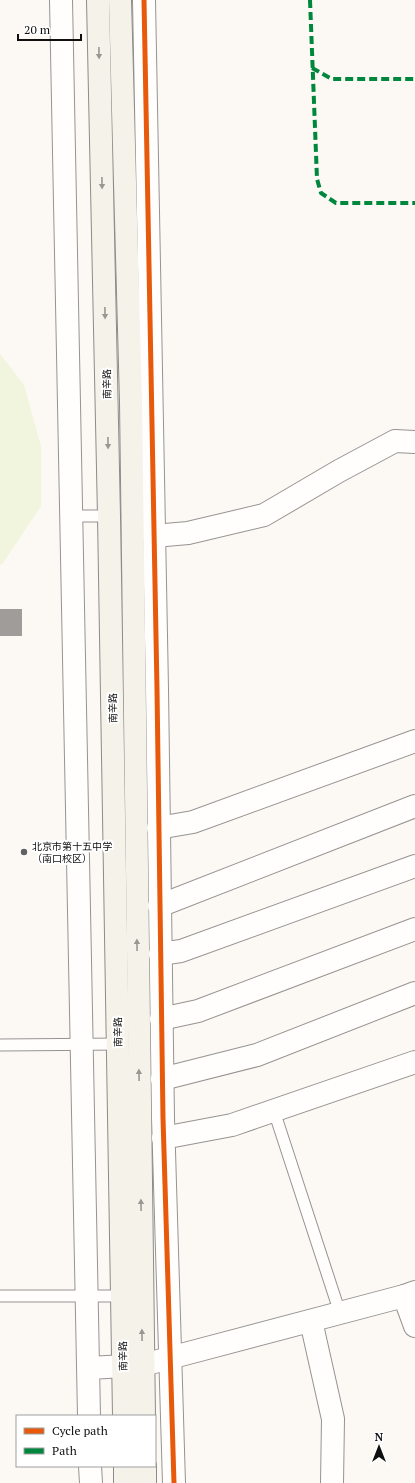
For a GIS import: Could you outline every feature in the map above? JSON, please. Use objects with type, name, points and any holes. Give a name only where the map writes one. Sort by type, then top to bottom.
[{"type":"main road","name":"南辛路","points":[[98,0],[109,516],[128,1044],[133,1366],[124,1415]]},
{"type":"main road","name":"南辛路","points":[[120,0],[131,402],[138,968],[128,1044],[122,1296],[133,1366],[144,1415]]},
{"type":"main road","points":[[125,1467],[125,1483]]},
{"type":"main road","points":[[145,1467],[145,1483]]},
{"type":"street","points":[[61,0],[89,1415]]},
{"type":"street","points":[[144,0],[163,1138],[174,1483]]},
{"type":"street","points":[[154,536],[188,533],[264,515],[339,471],[394,442],[415,442]]},
{"type":"street","points":[[158,828],[193,822],[415,741]]},
{"type":"street","points":[[159,906],[415,806]]},
{"type":"street","points":[[160,962],[181,951],[415,866]]},
{"type":"street","points":[[161,1019],[198,1011],[415,929]]},
{"type":"street","points":[[162,1079],[256,1055],[415,993]]},
{"type":"street","points":[[163,1138],[232,1126],[415,1062]]},
{"type":"street","points":[[88,1368],[133,1366],[170,1358],[410,1294],[415,1326]]},
{"type":"street","points":[[310,1321],[333,1419],[332,1483]]},
{"type":"street","points":[[90,1467],[91,1483]]},
{"type":"lane","points":[[72,516],[109,516]]},
{"type":"lane","points":[[133,596],[155,598]]},
{"type":"lane","points":[[138,968],[160,962]]},
{"type":"lane","points":[[0,1045],[128,1044]]},
{"type":"lane","points":[[274,1111],[340,1313]]},
{"type":"lane","points":[[0,1296],[122,1296]]},
{"type":"green space","points":[[0,354],[24,385],[41,446],[41,506],[3,563],[0,565]]},
{"type":"building","points":[[0,609],[22,609],[22,636],[0,636]]},
{"type":"marked path","points":[[310,0],[317,179],[321,193],[336,203],[415,203]]},
{"type":"marked path","points":[[312,68],[332,79],[415,79]]},
{"type":"cycle path","points":[[144,0],[157,689],[163,1118],[174,1483]]},
{"type":"place","name":"北京市第十五中学 （南口校区）","points":[[24,852]]}]
